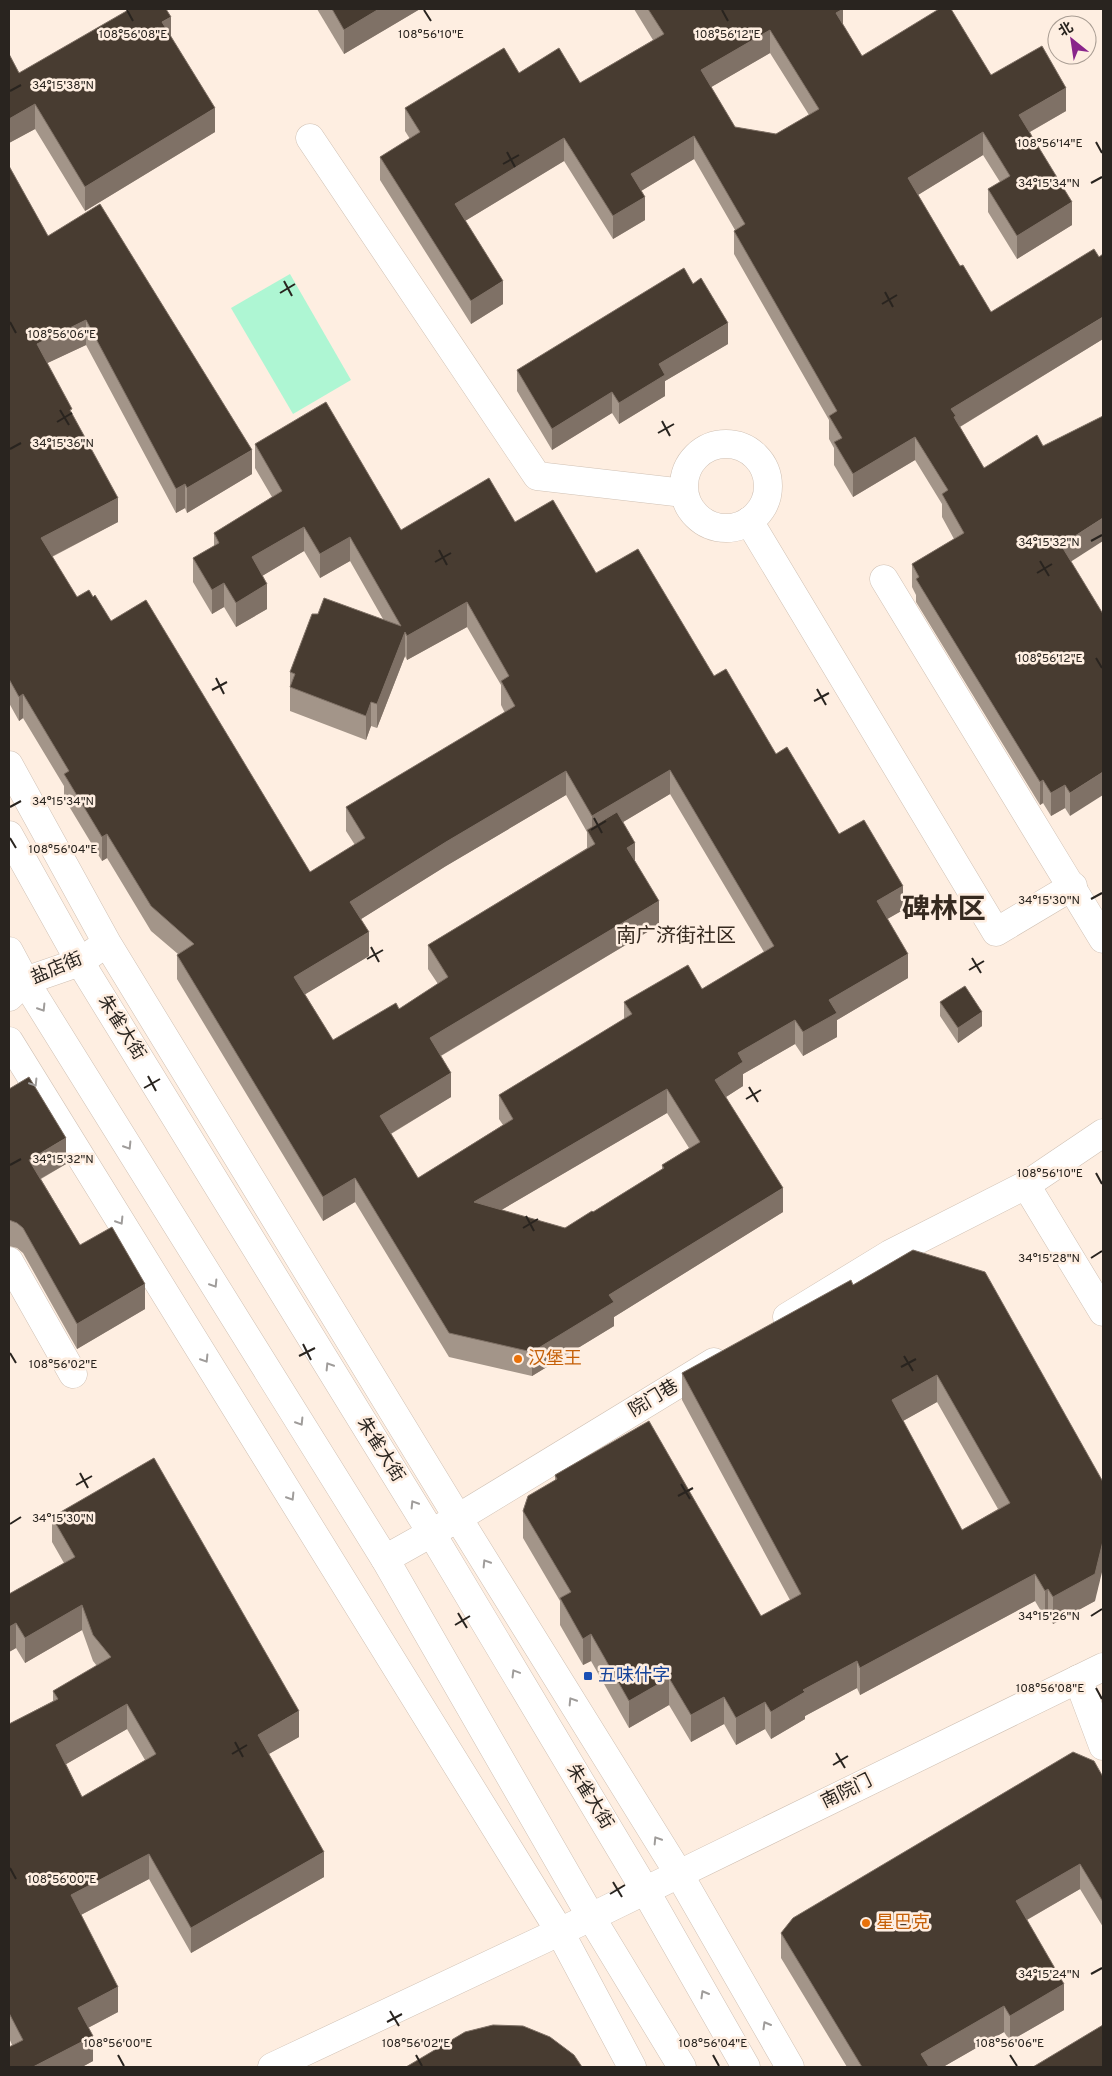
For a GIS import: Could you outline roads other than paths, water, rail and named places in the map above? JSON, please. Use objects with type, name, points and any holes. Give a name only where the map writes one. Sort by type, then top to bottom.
[{"type":"street","points":[[310,138],[537,476],[684,493]]},
{"type":"street","points":[[719,444],[736,444],[751,451],[762,464],[768,479],[767,495],[760,510],[749,521],[733,528],[716,527],[701,520],[690,508],[684,493],[684,476],[692,461],[703,450],[719,444]]},
{"type":"street","points":[[749,521],[996,932],[1073,886]]},
{"type":"street","points":[[884,579],[1073,886],[1103,939]]},
{"type":"street","points":[[9,765],[107,943],[458,1518],[679,1874],[790,2067]]},
{"type":"street","name":"朱雀大街","points":[[9,835],[80,962],[432,1534],[645,1890],[746,2067]]},
{"type":"street","name":"盐店街","points":[[17,989],[80,962],[107,943]]},
{"type":"street","points":[[9,951],[17,989],[385,1558],[591,1917],[682,2067]]},
{"type":"street","points":[[9,1042],[560,1932],[632,2067]]},
{"type":"street","points":[[763,1332],[890,1254],[1026,1185],[1103,1133]]},
{"type":"street","points":[[1026,1185],[1103,1312]]},
{"type":"street","points":[[9,1260],[73,1374]]},
{"type":"street","name":"院门巷","points":[[385,1558],[432,1534],[738,1348]]},
{"type":"street","name":"南院门","points":[[591,1917],[1103,1667]]},
{"type":"street","points":[[1078,1679],[1103,1746]]},
{"type":"street","points":[[272,2067],[591,1917]]},
{"type":"place","name":"汉堡王","points":[[518,1359]]},
{"type":"place","name":"五味什字","points":[[588,1676]]},
{"type":"place","name":"星巴克","points":[[866,1923]]},
{"type":"district","name":"碑林区","points":[[944,911]]},
{"type":"district","name":"南广济街社区","points":[[676,937]]}]
